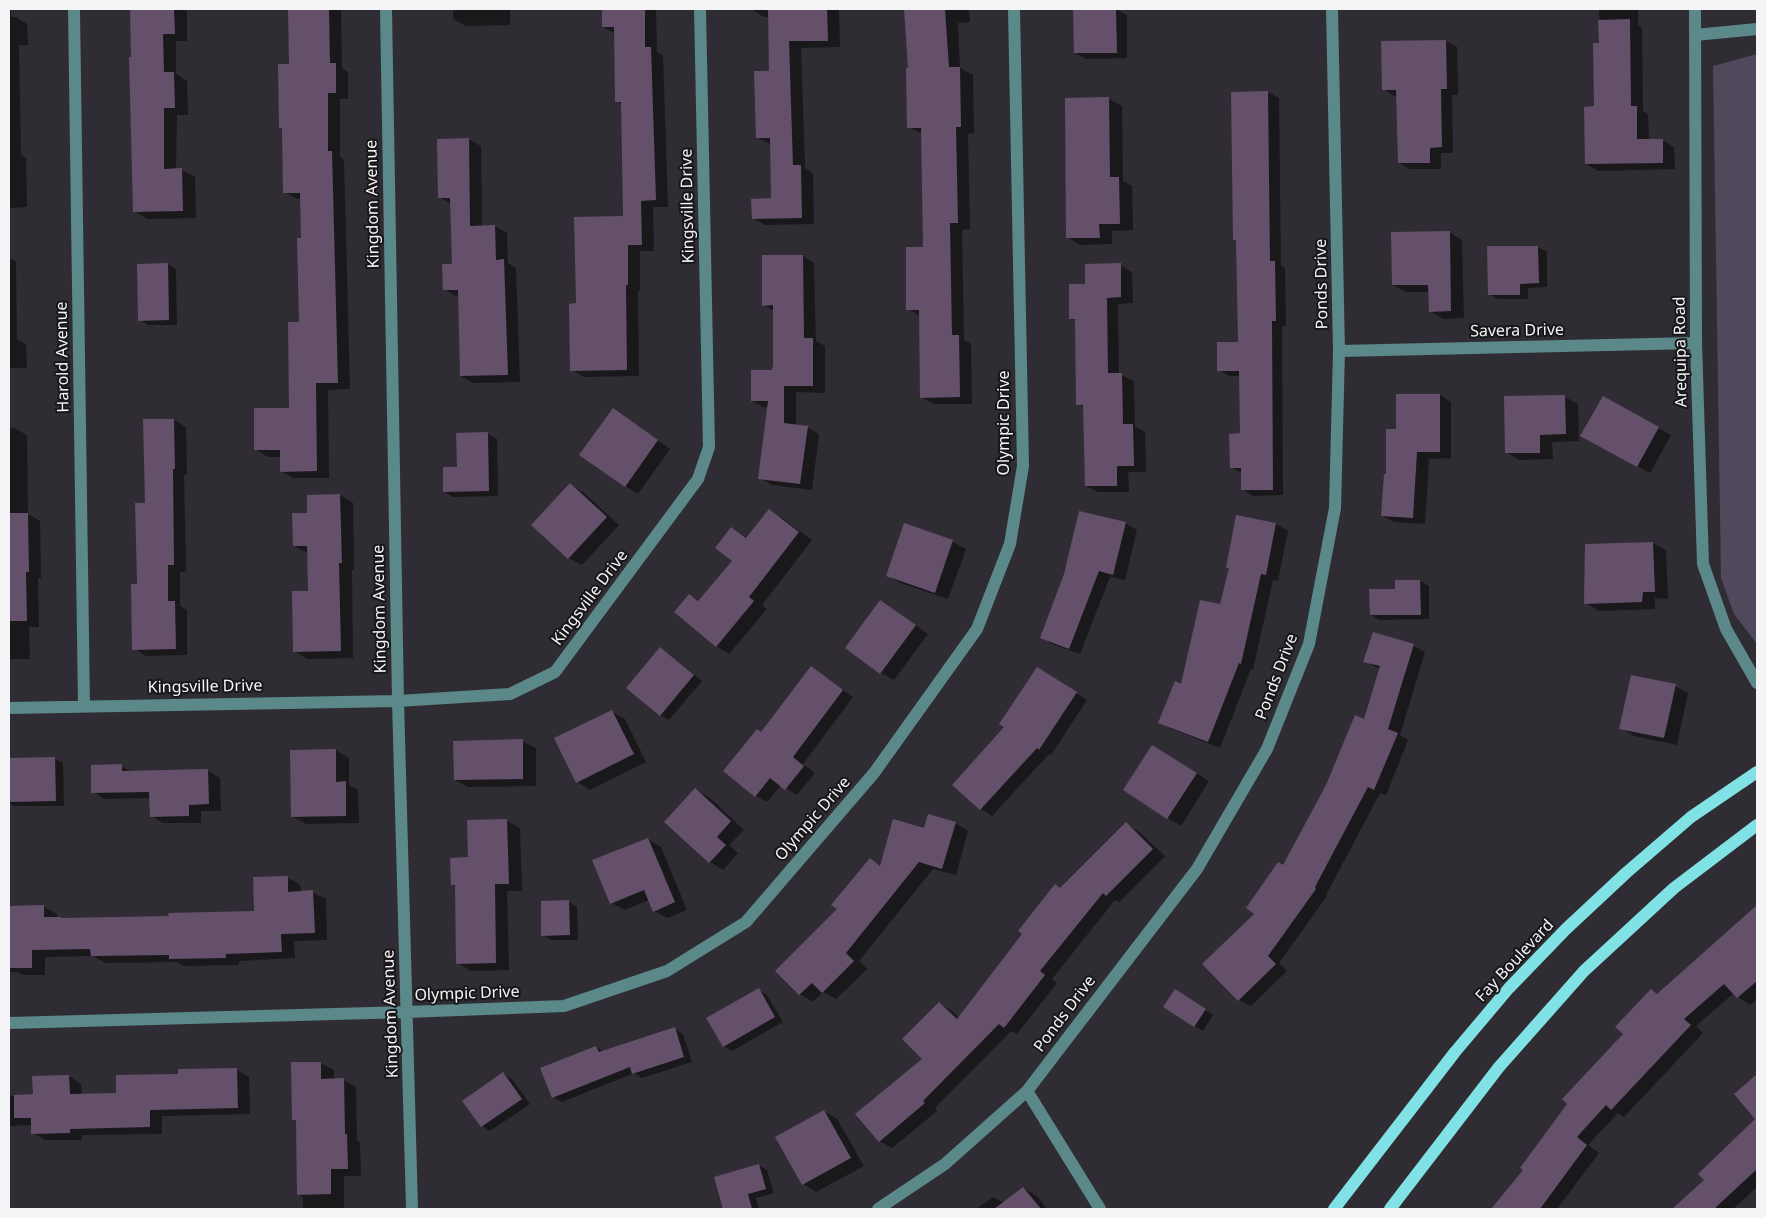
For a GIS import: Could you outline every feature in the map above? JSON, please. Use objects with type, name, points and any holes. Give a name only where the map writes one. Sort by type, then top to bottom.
[{"type":"main road","name":"Fay Boulevard","points":[[1334,1209],[1455,1052],[1515,981],[1566,929],[1633,867],[1691,817],[1757,772]]},
{"type":"main road","points":[[1390,1209],[1499,1067],[1584,971],[1674,888],[1757,825]]},
{"type":"street","name":"Harold Avenue","points":[[74,9],[84,705]]},
{"type":"street","name":"Kingdom Avenue","points":[[386,9],[398,700],[412,1209]]},
{"type":"street","name":"Kingsville Drive","points":[[9,708],[398,700],[510,694],[555,672],[698,479],[709,447],[700,9]]},
{"type":"street","name":"Olympic Drive","points":[[9,1022],[564,1006],[667,971],[746,922],[874,773],[977,629],[1010,544],[1023,466],[1014,9]]},
{"type":"street","name":"Ponds Drive","points":[[878,1209],[945,1164],[1027,1091],[1197,868],[1267,749],[1308,644],[1335,508],[1339,351],[1332,9]]},
{"type":"street","name":"Arequipa Road","points":[[1695,9],[1696,343],[1703,564],[1726,629],[1757,683]]},
{"type":"street","points":[[1695,34],[1757,28]]},
{"type":"street","name":"Savera Drive","points":[[1339,351],[1696,343]]},
{"type":"street","points":[[1027,1091],[1100,1209]]},
{"type":"shaded area","points":[[1757,54],[1757,644],[1734,614],[1721,578],[1713,66]]},
{"type":"building","points":[[130,9],[174,9],[175,34],[163,34],[164,72],[174,72],[175,108],[164,108],[164,169],[182,168],[183,211],[133,212],[129,57],[131,57]]},
{"type":"building","points":[[288,9],[329,9],[330,63],[336,63],[336,93],[328,93],[328,151],[332,151],[338,383],[316,383],[317,471],[280,472],[280,450],[254,450],[254,408],[289,408],[288,322],[299,322],[297,238],[301,238],[300,193],[283,193],[282,128],[279,128],[278,64],[289,64]]},
{"type":"building","points":[[602,9],[645,9],[645,47],[651,47],[656,200],[641,201],[642,245],[628,245],[628,285],[626,285],[627,370],[570,371],[569,304],[576,303],[574,217],[623,216],[621,102],[615,102],[614,27],[602,27]]},
{"type":"building","points":[[768,9],[827,9],[828,41],[789,41],[793,165],[801,165],[802,218],[752,219],[751,199],[771,198],[770,138],[756,138],[754,71],[769,71]]},
{"type":"building","points":[[904,9],[945,9],[949,67],[960,67],[961,127],[956,127],[958,223],[950,223],[952,335],[959,335],[960,397],[920,398],[919,310],[906,310],[906,247],[923,247],[921,128],[907,128],[906,68],[908,68]]},
{"type":"building","points":[[1073,9],[1116,9],[1117,53],[1074,53]]},
{"type":"building","points":[[1630,19],[1631,106],[1637,106],[1637,139],[1663,139],[1663,163],[1585,164],[1584,107],[1594,106],[1593,43],[1599,43],[1598,20]]},
{"type":"building","points":[[1446,40],[1447,89],[1441,89],[1442,147],[1430,148],[1430,163],[1398,163],[1396,90],[1382,90],[1381,41]]},
{"type":"building","points":[[1268,91],[1270,261],[1275,261],[1276,321],[1272,321],[1273,490],[1241,490],[1241,468],[1230,468],[1229,434],[1240,433],[1239,371],[1217,371],[1217,342],[1238,342],[1236,240],[1233,240],[1231,92]]},
{"type":"building","points":[[1109,97],[1110,177],[1119,177],[1120,224],[1099,224],[1100,238],[1066,238],[1065,98]]},
{"type":"building","points":[[469,138],[470,226],[495,225],[496,260],[504,259],[508,375],[460,376],[458,290],[443,290],[442,264],[452,264],[450,198],[438,198],[437,139]]},
{"type":"building","points":[[1450,231],[1451,311],[1429,312],[1428,285],[1392,285],[1391,232]]},
{"type":"building","points":[[1487,246],[1538,246],[1539,283],[1520,284],[1520,295],[1488,295]]},
{"type":"building","points":[[762,255],[803,255],[804,338],[813,338],[813,386],[784,386],[784,423],[808,426],[800,484],[758,479],[768,401],[751,401],[751,370],[772,370],[773,365],[773,305],[762,306]]},
{"type":"building","points":[[168,263],[169,320],[138,321],[137,264]]},
{"type":"building","points":[[1121,263],[1121,297],[1107,298],[1108,373],[1122,373],[1123,424],[1133,424],[1134,466],[1117,466],[1117,486],[1085,486],[1083,405],[1076,405],[1075,319],[1069,319],[1069,284],[1085,284],[1085,264]]},
{"type":"building","points":[[1396,394],[1440,394],[1440,452],[1417,452],[1413,518],[1381,516],[1384,474],[1386,474],[1386,429],[1396,429]]},
{"type":"building","points":[[1565,395],[1566,434],[1540,435],[1540,453],[1505,453],[1504,396]]},
{"type":"building","points":[[1603,396],[1659,427],[1637,467],[1580,436]]},
{"type":"building","points":[[613,408],[658,440],[625,487],[579,455]]},
{"type":"building","points":[[143,419],[174,419],[174,565],[168,565],[168,601],[175,601],[176,649],[132,650],[131,584],[137,584],[135,503],[145,503]]},
{"type":"building","points":[[488,432],[489,491],[443,492],[443,467],[457,467],[456,433]]},
{"type":"building","points":[[570,483],[607,517],[568,559],[531,525]]},
{"type":"building","points":[[340,494],[342,563],[339,563],[341,651],[293,652],[292,591],[308,591],[307,546],[293,546],[292,513],[307,513],[307,495]]},
{"type":"building","points":[[769,509],[799,532],[749,597],[754,601],[716,647],[674,612],[689,594],[698,601],[732,561],[715,548],[731,527],[746,538]]},
{"type":"building","points":[[1079,511],[1126,522],[1113,575],[1099,571],[1069,649],[1040,638],[1064,574]]},
{"type":"building","points":[[9,513],[28,513],[29,572],[26,572],[27,621],[9,621]]},
{"type":"building","points":[[1236,515],[1276,523],[1266,575],[1261,574],[1241,664],[1239,663],[1208,742],[1158,723],[1175,681],[1181,684],[1200,600],[1220,604],[1229,568],[1226,568]]},
{"type":"building","points":[[904,523],[953,540],[935,593],[886,576]]},
{"type":"building","points":[[1653,542],[1655,592],[1643,592],[1642,602],[1584,604],[1585,544]]},
{"type":"building","points":[[1395,580],[1420,580],[1421,615],[1370,615],[1369,589],[1395,589]]},
{"type":"building","points":[[880,600],[916,625],[880,674],[845,648]]},
{"type":"building","points":[[1373,632],[1414,644],[1388,729],[1398,733],[1374,790],[1368,787],[1315,887],[1316,889],[1268,956],[1276,964],[1238,1001],[1202,964],[1254,914],[1246,908],[1278,862],[1283,865],[1326,785],[1355,715],[1364,719],[1380,666],[1363,662]]},
{"type":"building","points":[[660,647],[694,675],[660,716],[626,688]]},
{"type":"building","points":[[811,666],[843,690],[793,757],[804,766],[785,790],[770,778],[755,797],[723,771],[757,729],[761,732]]},
{"type":"building","points":[[1037,667],[1077,692],[1039,750],[1037,748],[980,810],[952,785],[1004,727],[999,724]]},
{"type":"building","points":[[1631,675],[1676,684],[1664,738],[1619,729]]},
{"type":"building","points":[[612,710],[634,754],[576,783],[554,738]]},
{"type":"building","points":[[523,739],[523,779],[454,780],[453,741]]},
{"type":"building","points":[[1152,745],[1197,773],[1167,819],[1123,790]]},
{"type":"building","points":[[336,749],[336,782],[346,781],[346,816],[291,817],[290,750]]},
{"type":"building","points":[[55,757],[56,801],[9,802],[9,758]]},
{"type":"building","points":[[122,764],[122,771],[208,769],[209,804],[189,805],[189,816],[150,817],[149,792],[91,793],[91,765]]},
{"type":"building","points":[[695,788],[731,821],[717,837],[726,845],[709,863],[664,822]]},
{"type":"building","points":[[928,814],[956,822],[942,869],[919,862],[846,953],[854,961],[822,993],[812,983],[799,995],[775,971],[837,909],[831,905],[870,858],[880,866],[893,819],[924,828]]},
{"type":"building","points":[[507,819],[509,884],[495,884],[496,963],[456,964],[455,885],[451,885],[450,858],[468,857],[467,820]]},
{"type":"building","points":[[1126,822],[1153,849],[1106,896],[1103,893],[1040,971],[1045,975],[1004,1028],[999,1024],[923,1101],[925,1103],[879,1142],[855,1114],[922,1059],[902,1039],[939,1002],[957,1019],[1022,934],[1018,931],[1055,884],[1060,888]]},
{"type":"building","points":[[648,838],[675,902],[653,912],[644,890],[610,904],[592,860]]},
{"type":"building","points":[[288,876],[288,892],[313,890],[315,933],[281,934],[282,952],[226,954],[226,958],[169,959],[169,955],[91,956],[90,949],[32,950],[32,968],[9,968],[9,906],[44,905],[44,917],[61,918],[169,916],[168,913],[254,911],[253,877]]},
{"type":"building","points":[[569,900],[570,935],[541,936],[541,901]]},
{"type":"building","points":[[1757,905],[1757,981],[1737,998],[1724,984],[1684,1019],[1691,1025],[1611,1110],[1606,1105],[1577,1137],[1587,1145],[1540,1209],[1491,1209],[1523,1170],[1520,1168],[1567,1104],[1562,1099],[1623,1034],[1615,1027],[1651,989],[1657,994]]},
{"type":"building","points":[[759,988],[775,1017],[723,1047],[706,1018]]},
{"type":"building","points":[[1175,989],[1206,1009],[1194,1027],[1163,1007]]},
{"type":"building","points":[[675,1027],[684,1057],[632,1074],[630,1067],[552,1098],[540,1068],[596,1046],[599,1052]]},
{"type":"building","points":[[291,1062],[321,1062],[321,1079],[344,1078],[348,1169],[331,1169],[331,1194],[297,1195],[296,1120],[292,1120]]},
{"type":"building","points":[[237,1068],[238,1108],[150,1110],[150,1127],[70,1129],[70,1133],[31,1134],[31,1118],[14,1118],[14,1095],[33,1094],[32,1076],[69,1075],[70,1094],[116,1093],[116,1075],[178,1074],[178,1069]]},
{"type":"building","points":[[503,1072],[522,1099],[481,1127],[462,1101]]},
{"type":"building","points":[[1757,1074],[1757,1169],[1714,1209],[1672,1209],[1704,1180],[1698,1174],[1755,1119],[1734,1094]]},
{"type":"building","points":[[824,1110],[851,1158],[802,1185],[775,1137]]},
{"type":"building","points":[[759,1164],[766,1189],[748,1194],[752,1209],[723,1209],[714,1177]]},
{"type":"building","points":[[1023,1187],[1041,1209],[994,1209]]}]
